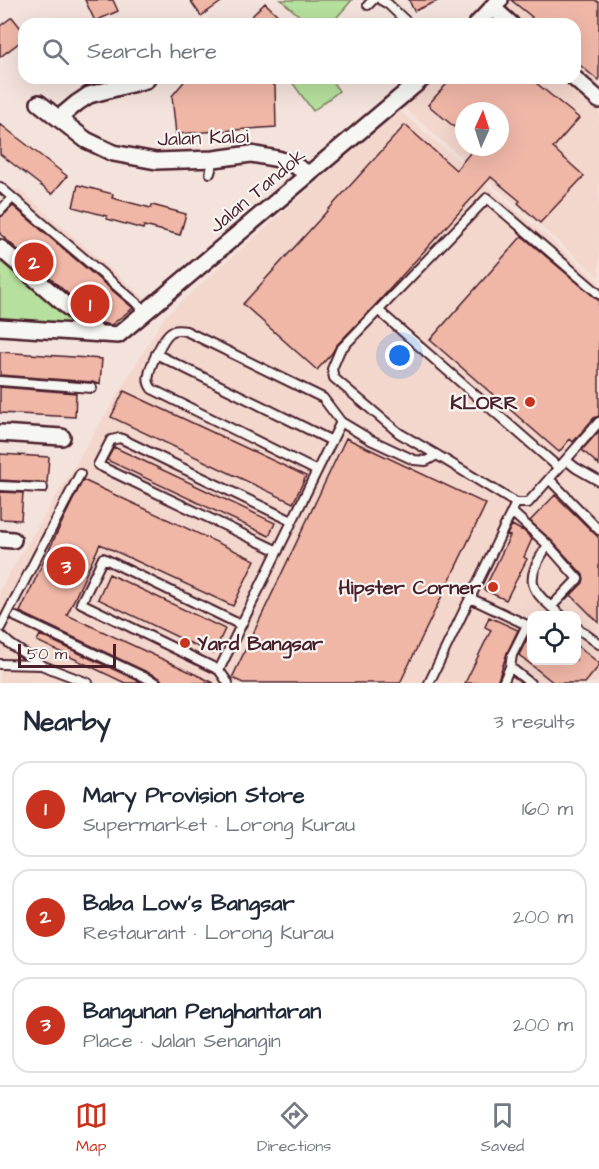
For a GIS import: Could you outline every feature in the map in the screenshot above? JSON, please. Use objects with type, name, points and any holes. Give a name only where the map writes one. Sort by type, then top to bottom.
[{"type":"street","points":[[483,18],[496,4],[507,18]]},
{"type":"street","points":[[59,118],[89,95],[133,84]]},
{"type":"street","name":"Jalan Tandok","points":[[99,334],[118,335],[416,84]]},
{"type":"street","points":[[580,84],[599,100]]},
{"type":"street","name":"Jalan Kaloi","points":[[39,103],[86,140],[113,153],[156,161],[212,166],[251,154],[292,164],[309,174]]},
{"type":"street","points":[[0,248],[99,334]]},
{"type":"street","points":[[0,327],[99,334]]},
{"type":"street","points":[[0,433],[62,437]]},
{"type":"lane","points":[[381,0],[403,18]]},
{"type":"lane","points":[[0,188],[146,311]]},
{"type":"lane","points":[[0,211],[12,198]]},
{"type":"lane","points":[[599,294],[487,198],[340,350],[332,369],[334,378],[399,433],[516,503],[528,503],[599,422]]},
{"type":"lane","points":[[379,311],[559,468]]},
{"type":"lane","points":[[317,471],[152,389],[148,383],[148,375],[156,354],[170,332],[186,331],[323,398],[341,422],[371,440],[414,460],[426,461],[437,455]]},
{"type":"lane","points":[[156,354],[332,441]]},
{"type":"lane","points":[[0,381],[92,388]]},
{"type":"lane","points":[[219,670],[341,422]]},
{"type":"lane","points":[[278,551],[98,465],[111,440],[120,438],[292,521]]},
{"type":"lane","points":[[566,460],[598,479]]},
{"type":"lane","points":[[0,628],[80,474]]},
{"type":"lane","points":[[549,479],[599,530]]},
{"type":"lane","points":[[0,486],[43,488]]},
{"type":"lane","points":[[429,683],[516,503]]},
{"type":"lane","points":[[512,512],[548,545],[578,579],[556,611]]},
{"type":"lane","points":[[548,545],[534,568],[531,579],[537,593],[554,611]]},
{"type":"lane","points":[[228,683],[219,670],[81,603],[103,558],[241,626]]},
{"type":"lane","points":[[470,598],[527,624]]},
{"type":"lane","points":[[16,617],[157,683]]},
{"type":"lane","points":[[503,683],[512,655],[527,629]]},
{"type":"lane","points":[[581,631],[599,644]]},
{"type":"lane","points":[[0,635],[11,645],[41,664],[88,683]]},
{"type":"lane","points":[[0,658],[10,664]]},
{"type":"lane","points":[[0,664],[41,664]]},
{"type":"lane","points":[[510,667],[530,683]]},
{"type":"shaded area","points":[[504,0],[599,0],[599,277],[459,156],[509,156],[509,102],[455,102],[455,152],[403,107],[428,84],[581,84],[581,18],[488,18]]},
{"type":"shaded area","points":[[399,110],[599,281],[599,679],[595,683],[0,683],[0,589],[165,316]]},
{"type":"shaded area","points":[[18,188],[148,301],[117,328],[99,328],[0,240],[0,209]]},
{"type":"green space","points":[[281,0],[352,0],[336,18],[302,18]]},
{"type":"green space","points":[[293,84],[334,84],[339,91],[313,111]]},
{"type":"green space","points":[[0,261],[75,325],[0,320]]},
{"type":"building","points":[[85,0],[113,0],[118,11],[102,18],[94,18]]},
{"type":"building","points":[[190,0],[224,0],[201,16]]},
{"type":"building","points":[[409,0],[440,0],[414,11]]},
{"type":"building","points":[[511,0],[595,0],[599,3],[599,81],[581,66],[581,18],[532,17]]},
{"type":"building","points":[[265,3],[281,18],[250,18]]},
{"type":"building","points":[[12,17],[18,24],[18,44],[0,57],[0,26]]},
{"type":"building","points":[[182,84],[272,84],[275,86],[276,127],[176,134],[172,96]]},
{"type":"building","points":[[447,84],[537,84],[579,118],[553,148],[584,176],[540,223],[518,203],[520,201],[491,177],[336,346],[317,370],[243,304],[405,125],[456,170],[468,156],[509,156],[509,102],[455,102],[455,128],[428,105]]},
{"type":"building","points":[[0,124],[67,176],[52,194],[0,154]]},
{"type":"building","points":[[78,185],[113,194],[112,198],[186,214],[180,235],[144,226],[143,229],[73,207]]},
{"type":"building","points":[[13,206],[133,308],[111,325],[101,323],[0,234],[0,217]]},
{"type":"building","points":[[522,236],[599,301],[599,416],[594,418],[573,442],[570,439],[559,452],[430,340]]},
{"type":"building","points":[[0,352],[102,359],[100,384],[0,375]]},
{"type":"building","points":[[0,387],[76,393],[75,417],[0,413]]},
{"type":"building","points":[[124,391],[306,476],[293,503],[111,417]]},
{"type":"building","points":[[599,431],[599,465],[582,450]]},
{"type":"building","points":[[346,438],[486,504],[400,683],[243,683],[232,678]]},
{"type":"building","points":[[114,447],[275,523],[269,536],[107,460]]},
{"type":"building","points":[[0,454],[49,457],[47,483],[0,480]]},
{"type":"building","points":[[83,480],[255,560],[233,606],[100,544],[67,615],[214,683],[163,683],[160,678],[20,612]]},
{"type":"building","points":[[0,492],[23,493],[21,520],[0,519]]},
{"type":"building","points":[[555,495],[599,538],[599,623],[571,595],[583,583],[583,575],[530,521]]},
{"type":"building","points":[[512,525],[522,529],[532,539],[524,557],[527,559],[506,600],[484,590],[510,536],[507,535]]},
{"type":"building","points":[[109,574],[225,629],[213,654],[98,599]]},
{"type":"building","points":[[489,617],[518,630],[497,683],[465,683],[491,630],[485,627]]},
{"type":"building","points":[[40,635],[143,683],[125,683],[37,641]]},
{"type":"building","points":[[527,639],[527,661],[519,655]]},
{"type":"building","points":[[581,649],[599,663],[585,683],[554,683],[532,665],[581,665]]},
{"type":"place","name":"Baba Low's Bangsar","points":[[34,262]]},
{"type":"place","name":"Mary Provision Store","points":[[90,304]]},
{"type":"place","name":"KLORR","points":[[530,402]]},
{"type":"place","name":"Bangunan Penghantaran","points":[[66,566]]},
{"type":"place","name":"Hipster Corner","points":[[493,587]]},
{"type":"place","name":"Yard Bangsar","points":[[185,643]]}]
